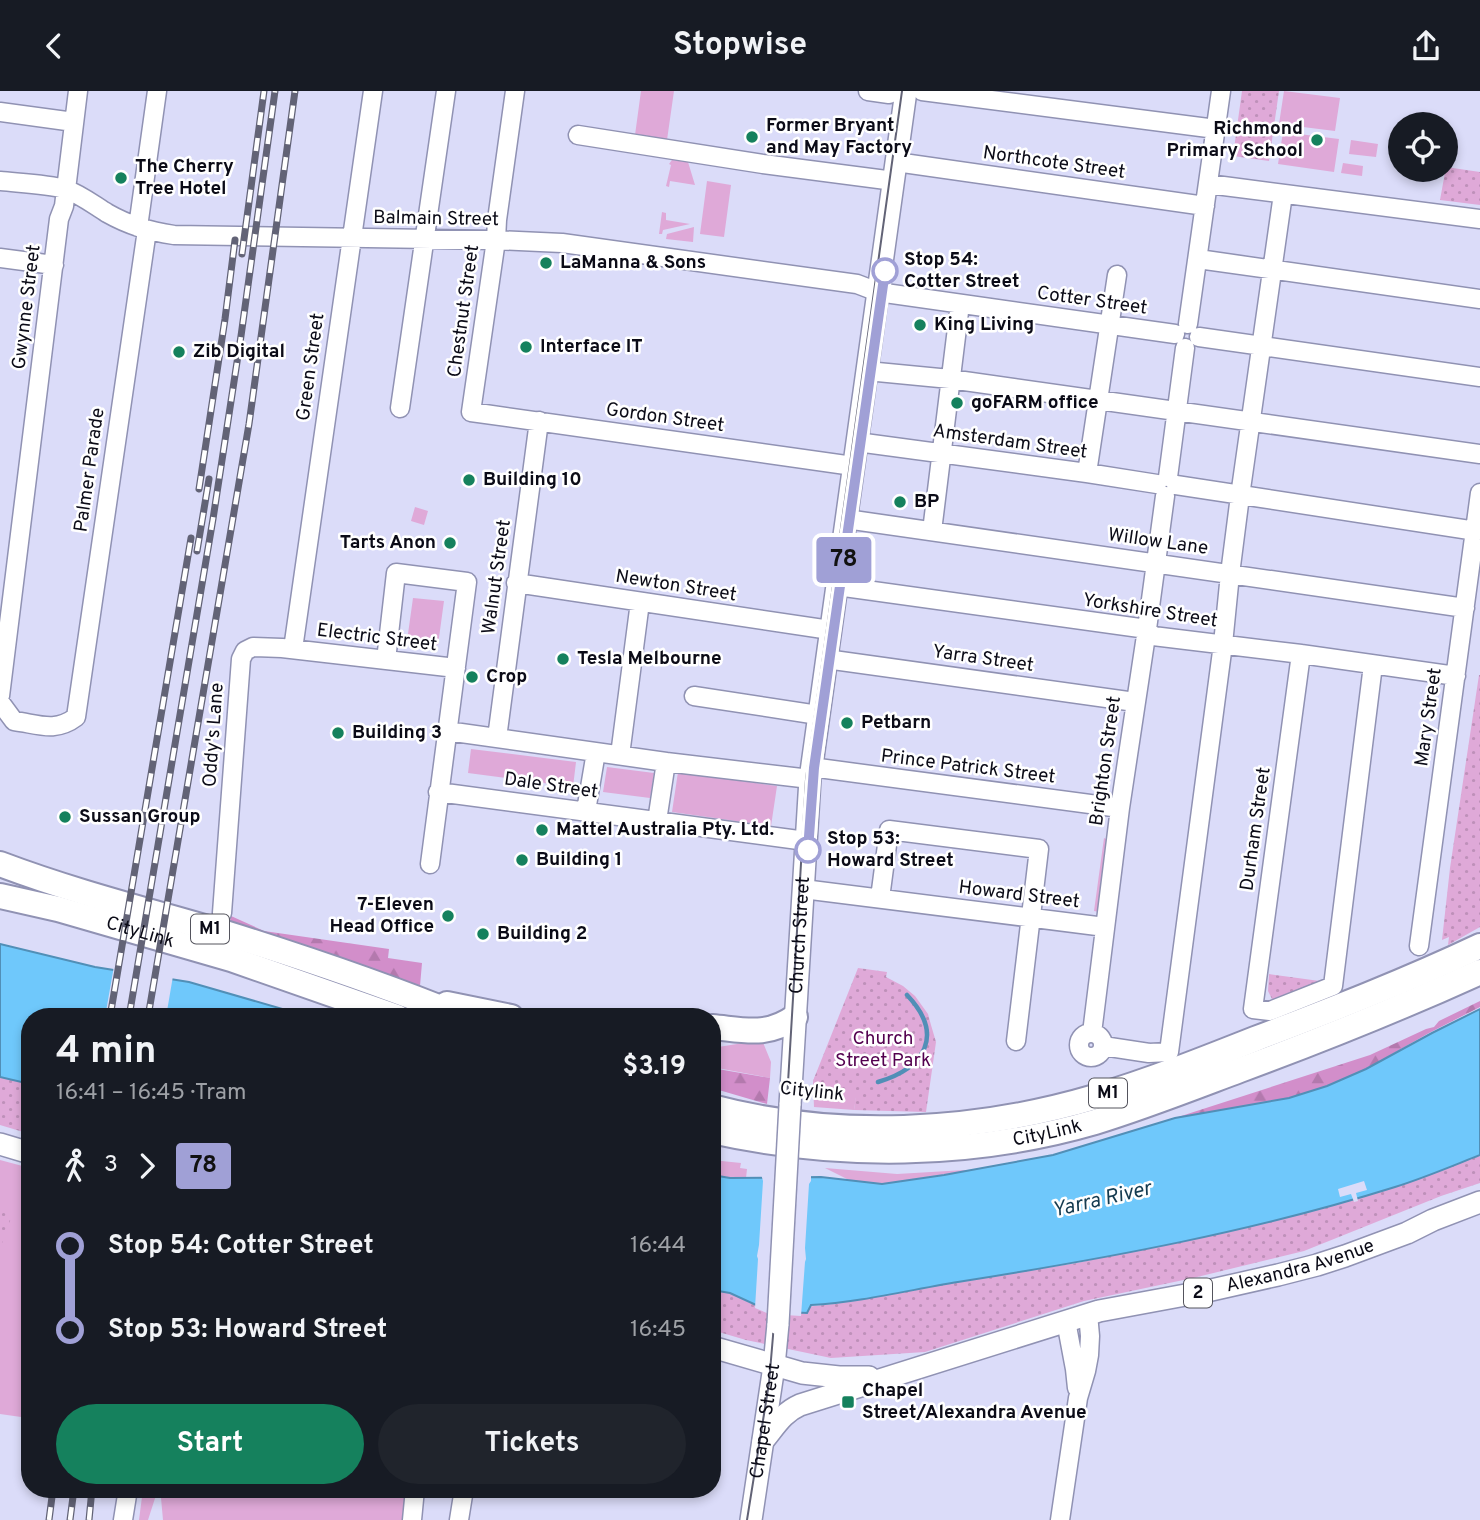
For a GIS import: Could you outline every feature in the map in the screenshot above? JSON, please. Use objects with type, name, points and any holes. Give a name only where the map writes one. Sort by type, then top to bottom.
[{"type":"highway","name":"M1","points":[[0,864],[79,892],[240,938],[440,1008]]},
{"type":"highway","name":"CityLink","points":[[0,896],[58,909],[231,959],[371,1008]]},
{"type":"highway","name":"M1","points":[[721,1109],[803,1123],[908,1127],[967,1123],[1035,1112],[1116,1090],[1205,1058],[1364,997],[1480,946]]},
{"type":"highway","name":"CityLink","points":[[721,1133],[807,1147],[855,1151],[926,1150],[1028,1138],[1093,1122],[1181,1092],[1292,1051],[1480,972]]},
{"type":"highway","points":[[418,999],[464,1008]]},
{"type":"highway","points":[[721,1028],[771,1030],[795,1017]]},
{"type":"main road","name":"Church Street","points":[[777,1327],[811,773],[906,91]]},
{"type":"main road","points":[[0,1144],[21,1150]]},
{"type":"main road","name":"Alexandra Avenue","points":[[763,1441],[779,1420],[794,1407],[1088,1314],[1219,1288],[1345,1257],[1480,1202]]},
{"type":"main road","name":"Chapel Street","points":[[751,1520],[774,1366],[777,1327]]},
{"type":"main road","name":"Alexandra Avenue","points":[[721,1350],[802,1373],[850,1377],[883,1376],[912,1371]]},
{"type":"street","name":"Gwynne Street","points":[[0,696],[8,555],[59,219],[64,206],[78,91]]},
{"type":"street","name":"Palmer Parade","points":[[0,702],[14,721],[55,727],[67,724],[76,717],[142,229],[157,91]]},
{"type":"street","name":"Green Street","points":[[293,649],[373,91]]},
{"type":"street","points":[[400,408],[446,91]]},
{"type":"street","name":"Chestnut Street","points":[[471,412],[515,91]]},
{"type":"street","points":[[868,91],[896,91]]},
{"type":"street","points":[[922,91],[1216,129]]},
{"type":"street","name":"Brighton Street","points":[[1221,91],[1105,927],[1097,1039],[1149,1053],[1169,1052],[1223,644]]},
{"type":"street","points":[[0,112],[74,122]]},
{"type":"street","name":"Northcote Street","points":[[578,135],[763,164],[895,171],[1205,206]]},
{"type":"street","name":"Balmain Street","points":[[0,181],[65,189],[108,214],[142,229],[174,235],[562,243],[857,284],[878,292]]},
{"type":"street","points":[[1208,184],[1480,219]]},
{"type":"street","points":[[1223,644],[1240,496],[1283,194]]},
{"type":"street","points":[[0,258],[54,265]]},
{"type":"street","points":[[1198,259],[1480,299]]},
{"type":"street","points":[[1087,473],[1117,275]]},
{"type":"street","name":"Cotter Street","points":[[878,292],[1480,377]]},
{"type":"street","points":[[932,531],[960,304]]},
{"type":"street","points":[[867,371],[950,379],[1480,454]]},
{"type":"street","name":"Gordon Street","points":[[471,412],[853,466]]},
{"type":"street","name":"Walnut Street","points":[[497,738],[539,421]]},
{"type":"street","name":"Amsterdam Street","points":[[856,442],[1087,473],[1476,531]]},
{"type":"street","name":"Mary Street","points":[[1419,946],[1480,493]]},
{"type":"street","name":"Willow Lane","points":[[846,519],[1465,608]]},
{"type":"street","points":[[386,660],[396,573],[467,582],[430,864]]},
{"type":"street","name":"Newton Street","points":[[516,583],[830,631]]},
{"type":"street","name":"Yorkshire Street","points":[[837,586],[1147,629],[1153,636],[1456,676]]},
{"type":"street","points":[[620,755],[640,602]]},
{"type":"street","name":"Oddy's Lane","points":[[222,913],[241,659],[245,651],[253,647],[293,649]]},
{"type":"street","name":"Electric Street","points":[[293,649],[456,668]]},
{"type":"street","name":"Durham Street","points":[[1301,654],[1253,1009],[1270,1011],[1333,986],[1373,665]]},
{"type":"street","name":"Yarra Street","points":[[826,659],[1135,702]]},
{"type":"street","points":[[694,696],[818,715]]},
{"type":"street","name":"Dale Street","points":[[447,731],[666,762],[811,773]]},
{"type":"street","points":[[586,811],[596,752]]},
{"type":"street","points":[[657,821],[666,762]]},
{"type":"street","name":"Prince Patrick Street","points":[[811,773],[1120,807]]},
{"type":"street","name":"Dale Street","points":[[438,792],[806,841]]},
{"type":"street","points":[[880,898],[889,830],[1040,849],[1016,1041]]},
{"type":"street","name":"Howard Street","points":[[803,889],[1105,927]]},
{"type":"street","name":"Citylink","points":[[721,1098],[778,1110],[888,1119],[908,1127]]},
{"type":"street","points":[[1060,1520],[1078,1398],[1089,1355],[1088,1314]]},
{"type":"street","points":[[1066,1321],[1078,1398]]},
{"type":"street","points":[[123,1520],[127,1498]]},
{"type":"street","points":[[412,1520],[414,1498]]},
{"type":"street","points":[[459,1520],[463,1498]]},
{"type":"green space","points":[[641,91],[674,91],[667,140],[635,135]]},
{"type":"green space","points":[[1242,91],[1279,91],[1269,161],[1233,156]]},
{"type":"green space","points":[[1284,91],[1340,98],[1335,131],[1279,124]]},
{"type":"green space","points":[[1283,132],[1339,139],[1334,172],[1278,164]]},
{"type":"green space","points":[[1351,140],[1378,144],[1376,157],[1349,154]]},
{"type":"green space","points":[[672,160],[688,162],[695,185],[670,181],[669,187],[666,186]]},
{"type":"green space","points":[[1343,163],[1363,166],[1362,176],[1341,173]]},
{"type":"green space","points":[[1458,169],[1480,172],[1480,205],[1440,200],[1443,182],[1458,182]]},
{"type":"green space","points":[[707,181],[731,185],[724,237],[700,234]]},
{"type":"green space","points":[[662,212],[666,213],[666,220],[690,224],[663,230],[662,234],[659,234]]},
{"type":"green space","points":[[694,227],[693,242],[666,239],[667,234]]},
{"type":"green space","points":[[415,507],[428,511],[424,525],[411,521]]},
{"type":"green space","points":[[413,598],[444,601],[438,645],[407,641]]},
{"type":"green space","points":[[1479,675],[1480,927],[1448,945],[1449,937],[1442,940],[1450,868]]},
{"type":"green space","points":[[471,749],[576,762],[573,787],[468,773]]},
{"type":"green space","points":[[607,767],[654,773],[650,798],[603,792]]},
{"type":"green space","points":[[678,772],[777,786],[771,826],[672,812]]},
{"type":"green space","points":[[1104,838],[1099,896],[1102,899],[1099,912],[1094,911]]},
{"type":"green space","points":[[231,916],[264,931],[389,949],[388,958],[422,963],[420,986],[229,924]]},
{"type":"green space","name":"Church Street Park","points":[[858,968],[887,972],[886,977],[915,996],[928,1014],[936,1042],[926,1112],[854,1110],[856,1094],[814,1093],[813,1081]]},
{"type":"green space","points":[[1269,974],[1327,982],[1275,1005],[1268,991]]},
{"type":"green space","points":[[1480,1001],[1480,1007],[1366,1069],[1327,1086],[1289,1098],[1175,1118],[1370,1055],[1434,1027],[1439,1021]]},
{"type":"green space","points":[[762,1040],[771,1062],[770,1078],[721,1069],[721,1047]]},
{"type":"green space","points":[[829,1045],[857,1091],[854,1110],[814,1107],[813,1081]]},
{"type":"green space","points":[[721,1070],[770,1078],[767,1104],[721,1091]]},
{"type":"green space","points":[[0,1077],[21,1082],[21,1131],[0,1125]]},
{"type":"green space","points":[[1480,1155],[1480,1183],[1304,1251],[1084,1301],[925,1352],[831,1358],[721,1333],[721,1292],[769,1311],[833,1304],[1077,1263],[1284,1218],[1397,1186]]},
{"type":"green space","points":[[0,1160],[21,1166],[21,1417],[0,1414]]},
{"type":"green space","points":[[721,1161],[741,1163],[740,1168],[747,1169],[746,1178],[721,1176]]},
{"type":"green space","points":[[825,1168],[897,1174],[966,1171],[882,1184],[849,1180]]},
{"type":"green space","points":[[0,1211],[12,1215],[0,1249]]},
{"type":"green space","points":[[142,1498],[155,1498],[148,1520],[139,1520]]},
{"type":"green space","points":[[161,1498],[406,1498],[403,1520],[163,1520]]},
{"type":"water","points":[[0,944],[95,967],[189,982],[279,1008],[21,1008],[21,1082],[0,1077]]},
{"type":"water","name":"Yarra River","points":[[1480,1009],[1480,1155],[1417,1180],[1289,1217],[1181,1242],[869,1298],[811,1305],[807,1313],[769,1311],[721,1292],[721,1176],[821,1177],[882,1184],[1053,1155],[1175,1118],[1289,1098],[1327,1086],[1366,1069]]},
{"type":"pier","points":[[114,966],[173,976],[168,1008],[107,1008]]},
{"type":"pier","points":[[811,1173],[801,1316],[769,1314],[755,1308],[763,1181],[761,1174]]},
{"type":"pier","points":[[1364,1181],[1367,1190],[1356,1193],[1358,1201],[1354,1202],[1351,1194],[1340,1197],[1338,1189]]},
{"type":"waterway","points":[[878,1082],[908,1068],[918,1059],[924,1048],[927,1036],[925,1023],[907,995]]},
{"type":"tram line","points":[[747,1520],[769,1383],[773,1336],[806,779],[902,91]]},
{"type":"tram line","name":"78","points":[[808,850],[814,768],[885,271]]},
{"type":"railway","points":[[242,254],[264,91]]},
{"type":"railway","points":[[131,1008],[213,519],[275,91]]},
{"type":"railway","points":[[150,1008],[249,424],[295,91]]},
{"type":"railway","points":[[199,489],[235,240]]},
{"type":"railway","points":[[197,551],[209,479]]},
{"type":"railway","points":[[112,1008],[191,538]]},
{"type":"railway","points":[[49,1520],[52,1498]]},
{"type":"railway","points":[[70,1520],[73,1498]]},
{"type":"railway","points":[[89,1520],[91,1498]]},
{"type":"place","name":"Former Bryant and May Factory","points":[[752,137]]},
{"type":"place","name":"Richmond Primary School","points":[[1317,140]]},
{"type":"place","name":"The Cherry Tree Hotel","points":[[121,178]]},
{"type":"place","name":"LaManna & Sons","points":[[546,263]]},
{"type":"place","name":"Stop 54: Cotter Street","points":[[885,271]]},
{"type":"place","name":"King Living","points":[[920,325]]},
{"type":"place","name":"Interface IT","points":[[526,347]]},
{"type":"place","name":"Zib Digital","points":[[179,352]]},
{"type":"place","name":"goFARM office","points":[[957,403]]},
{"type":"place","name":"Building 10","points":[[469,480]]},
{"type":"place","name":"BP","points":[[900,502]]},
{"type":"place","name":"Tarts Anon","points":[[450,543]]},
{"type":"place","name":"Tesla Melbourne","points":[[563,659]]},
{"type":"place","name":"Crop","points":[[472,677]]},
{"type":"place","name":"Petbarn","points":[[847,723]]},
{"type":"place","name":"Building 3","points":[[338,733]]},
{"type":"place","name":"Sussan Group","points":[[65,817]]},
{"type":"place","name":"Mattel Australia Pty. Ltd.","points":[[542,830]]},
{"type":"place","name":"Stop 53: Howard Street","points":[[808,850]]},
{"type":"place","name":"Building 1","points":[[522,860]]},
{"type":"place","name":"7-Eleven Head Office","points":[[448,916]]},
{"type":"place","name":"Building 2","points":[[483,934]]},
{"type":"place","name":"Chapel Street/Alexandra Avenue","points":[[848,1402]]}]
